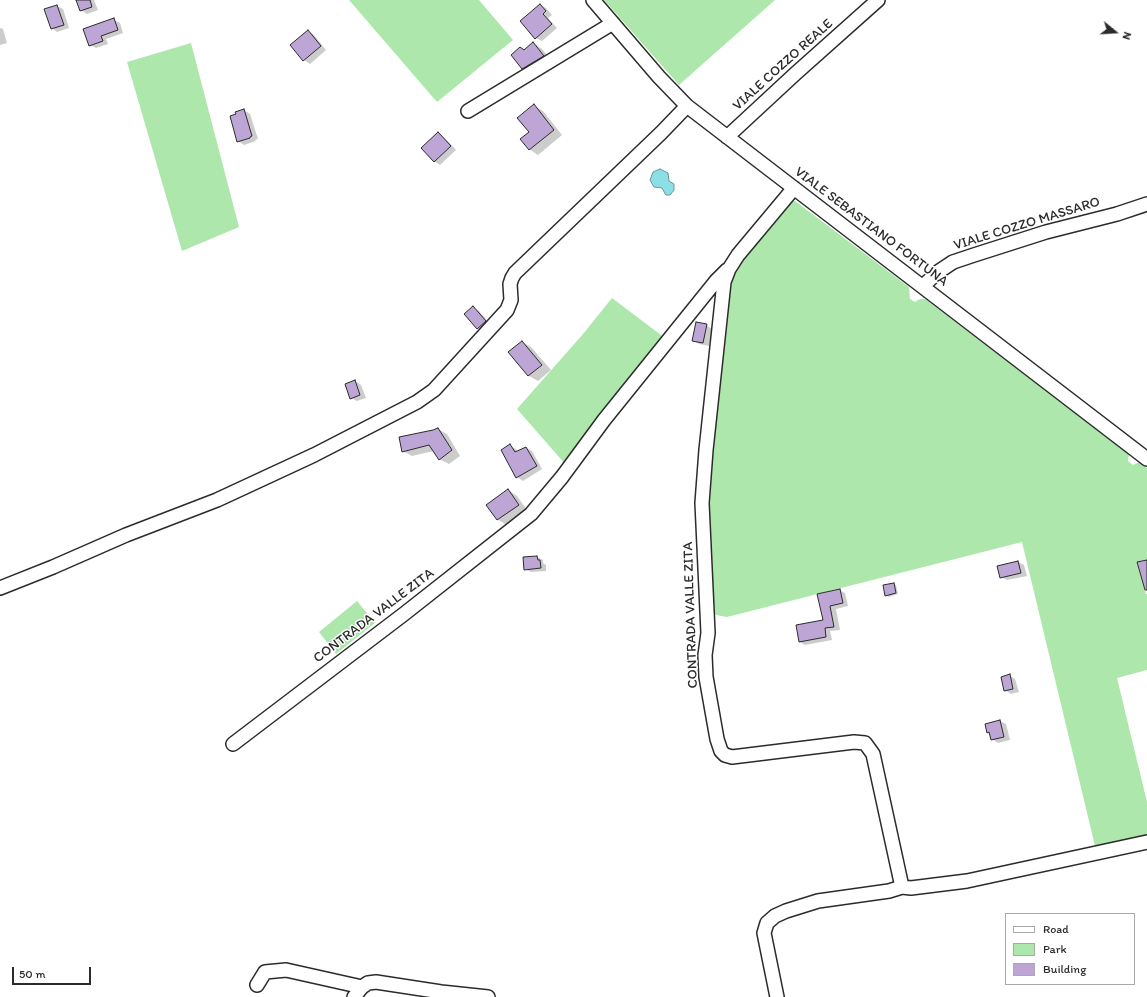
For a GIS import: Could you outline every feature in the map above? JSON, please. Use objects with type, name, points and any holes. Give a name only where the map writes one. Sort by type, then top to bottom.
[{"type":"street","name":"VIALE SEBASTIANO FORTUNA","points":[[593,0],[659,77],[687,106],[1147,459]]},
{"type":"street","name":"VIALE COZZO REALE","points":[[727,137],[878,0]]},
{"type":"street","points":[[468,111],[613,23]]},
{"type":"street","points":[[0,588],[126,535],[217,500],[314,455],[417,402],[434,390],[507,310],[511,300],[510,284],[516,273],[661,134],[687,106]]},
{"type":"street","name":"CONTRADA VALLE ZITA","points":[[233,744],[404,614],[531,514],[562,477],[614,408],[716,281],[729,269],[738,255],[794,188]]},
{"type":"street","name":"VIALE COZZO MASSARO","points":[[923,286],[938,272],[953,262],[974,254],[1046,232],[1117,214],[1147,204]]},
{"type":"street","name":"CONTRADA VALLE ZITA","points":[[729,269],[724,290],[706,450],[702,502],[708,633],[705,655],[706,677],[720,751],[725,755],[732,757],[854,742],[865,743],[873,754],[902,887]]},
{"type":"street","points":[[777,997],[764,933],[767,923],[775,916],[786,911],[818,902],[889,891],[902,887],[911,888],[967,881],[983,876],[1147,842]]},
{"type":"street","points":[[257,986],[265,972],[286,970],[358,992],[368,983],[376,982],[441,992],[488,997]]},
{"type":"green space","points":[[349,0],[479,0],[513,40],[437,102]]},
{"type":"green space","points":[[604,0],[775,0],[679,85]]},
{"type":"green space","points":[[191,43],[239,227],[182,251],[127,62]]},
{"type":"green space","points":[[795,201],[909,287],[910,299],[915,302],[920,299],[925,299],[1129,454],[1128,461],[1133,465],[1139,462],[1147,468],[1147,560],[1137,563],[1147,594],[1147,670],[1117,678],[1147,802],[1147,837],[1096,850],[1022,542],[727,617],[716,615],[713,612],[705,504],[732,271],[790,202]]},
{"type":"green space","points":[[612,298],[665,338],[566,465],[517,409],[583,334]]},
{"type":"green space","points":[[357,601],[375,623],[336,654],[319,632]]},
{"type":"water","points":[[660,169],[668,173],[669,181],[674,184],[674,190],[670,195],[666,195],[662,188],[654,187],[650,180],[653,172]]},
{"type":"building","points":[[76,0],[90,0],[92,7],[80,11]]},
{"type":"building","points":[[540,4],[546,11],[543,14],[552,24],[535,39],[520,21]]},
{"type":"building","points":[[57,5],[64,25],[51,29],[44,9]]},
{"type":"building","points":[[114,18],[118,30],[101,36],[103,41],[89,46],[83,29]]},
{"type":"building","points":[[308,30],[321,46],[303,61],[290,45]]},
{"type":"building","points":[[533,42],[544,56],[522,69],[511,55],[520,47],[524,50]]},
{"type":"building","points":[[534,104],[554,130],[529,150],[520,139],[529,132],[517,118]]},
{"type":"building","points":[[244,109],[252,136],[237,142],[230,116],[236,114],[235,112]]},
{"type":"building","points":[[438,132],[451,146],[434,162],[421,148]]},
{"type":"building","points":[[473,306],[486,321],[477,329],[464,314]]},
{"type":"building","points":[[696,322],[707,324],[703,343],[692,341]]},
{"type":"building","points":[[522,341],[542,365],[528,376],[508,352]]},
{"type":"building","points":[[355,380],[360,395],[350,399],[345,384]]},
{"type":"building","points":[[438,428],[452,450],[439,460],[429,445],[402,452],[399,437]]},
{"type":"building","points":[[510,444],[515,452],[526,447],[537,466],[516,478],[501,450]]},
{"type":"building","points":[[508,489],[519,505],[497,520],[486,505]]},
{"type":"building","points":[[537,556],[538,560],[540,560],[541,568],[524,570],[523,557]]},
{"type":"building","points":[[1147,560],[1147,590],[1145,590],[1137,562]]},
{"type":"building","points":[[1018,561],[1021,573],[1000,578],[997,566]]},
{"type":"building","points":[[894,583],[896,593],[885,596],[883,585]]},
{"type":"building","points":[[840,589],[843,603],[830,606],[834,627],[825,628],[826,637],[799,642],[796,625],[823,620],[817,594]]},
{"type":"building","points":[[1010,674],[1013,689],[1004,691],[1001,677]]},
{"type":"building","points":[[1000,720],[1004,737],[991,740],[989,732],[987,733],[985,724]]}]
